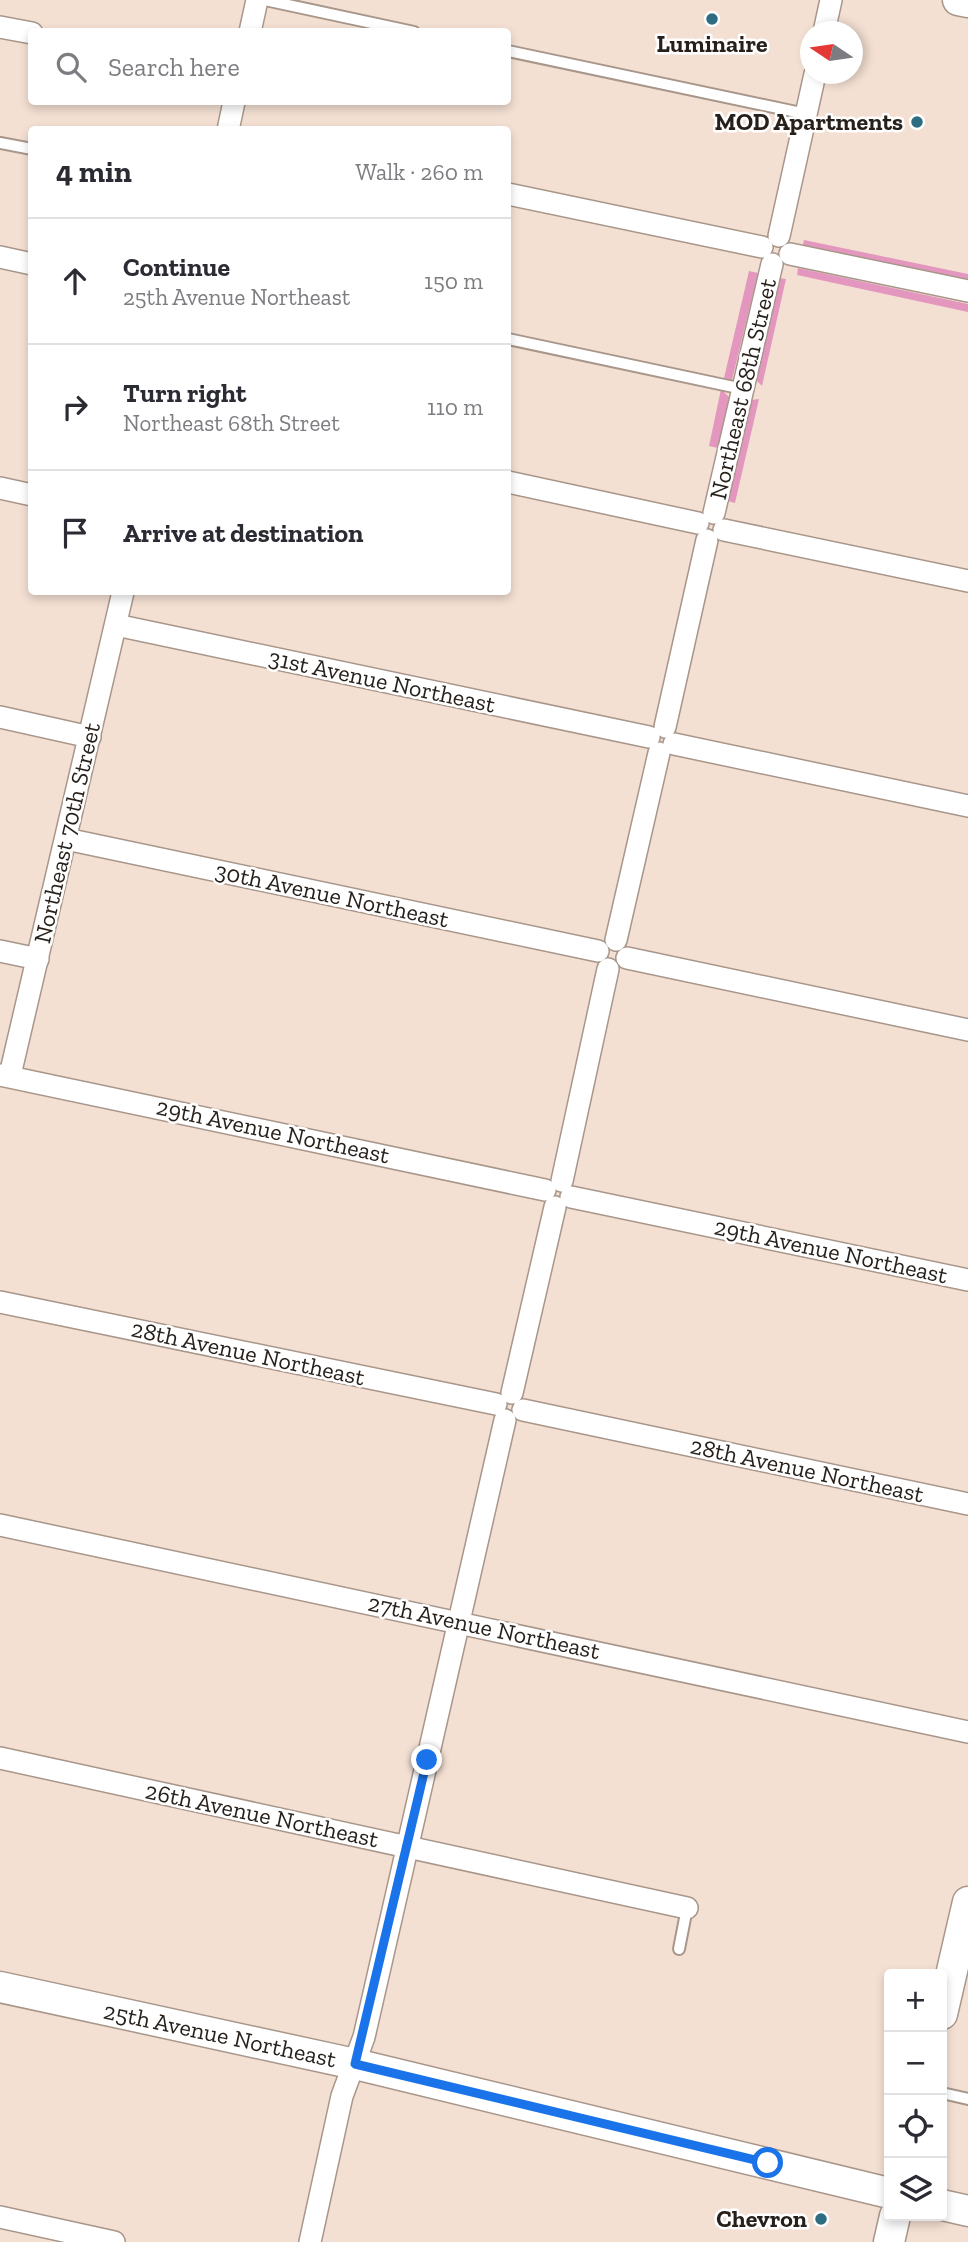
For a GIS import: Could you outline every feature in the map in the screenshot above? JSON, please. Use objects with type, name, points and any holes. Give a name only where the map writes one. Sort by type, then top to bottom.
[{"type":"main road","points":[[958,0],[968,2]]},
{"type":"main road","points":[[947,2005],[959,1984],[968,1902]]},
{"type":"main road","name":"25th Avenue Northeast","points":[[0,1987],[355,2064],[884,2192]]},
{"type":"main road","points":[[947,2206],[968,2211]]},
{"type":"main road","points":[[889,2242],[894,2221]]},
{"type":"street","points":[[251,28],[257,0]]},
{"type":"street","points":[[826,21],[831,0]]},
{"type":"street","points":[[0,27],[28,32]]},
{"type":"street","name":"Northeast 68th Street","points":[[310,2242],[342,2096],[355,2064],[408,1846],[813,84]]},
{"type":"street","points":[[229,126],[233,105]]},
{"type":"street","points":[[511,195],[968,291]]},
{"type":"street","points":[[0,257],[28,263]]},
{"type":"street","points":[[511,483],[968,581]]},
{"type":"street","points":[[0,488],[28,494]]},
{"type":"street","name":"Northeast 70th Street","points":[[5,1075],[38,959],[122,595]]},
{"type":"street","name":"31st Avenue Northeast","points":[[116,625],[968,806]]},
{"type":"street","points":[[0,717],[90,737]]},
{"type":"street","name":"30th Avenue Northeast","points":[[66,839],[968,1030]]},
{"type":"street","points":[[0,951],[38,959]]},
{"type":"street","name":"29th Avenue Northeast","points":[[5,1075],[968,1280]]},
{"type":"street","name":"28th Avenue Northeast","points":[[0,1302],[968,1504]]},
{"type":"street","name":"27th Avenue Northeast","points":[[0,1525],[968,1732]]},
{"type":"street","name":"26th Avenue Northeast","points":[[0,1758],[687,1908]]},
{"type":"street","points":[[0,2217],[114,2242]]},
{"type":"lane","points":[[265,0],[395,28]]},
{"type":"lane","points":[[511,52],[806,114]]},
{"type":"lane","points":[[0,143],[28,148]]},
{"type":"lane","points":[[511,340],[743,389]]},
{"type":"lane","points":[[679,1949],[687,1908]]},
{"type":"lane","points":[[947,2094],[968,2099]]},
{"type":"shaded area","points":[[804,240],[968,274],[968,283],[802,248]]},
{"type":"shaded area","points":[[798,268],[968,304],[968,312],[797,275]]},
{"type":"shaded area","points":[[749,271],[758,273],[732,380],[724,378]]},
{"type":"shaded area","points":[[779,278],[786,279],[762,386],[756,380]]},
{"type":"shaded area","points":[[721,389],[729,397],[718,448],[709,446]]},
{"type":"shaded area","points":[[759,399],[735,503],[728,501],[751,400]]},
{"type":"place","name":"Luminaire","points":[[712,19]]},
{"type":"place","name":"MOD Apartments","points":[[917,122]]},
{"type":"place","name":"Chevron","points":[[821,2219]]},
{"type":"route","points":[[427,1760],[364,2037],[355,2064],[768,2163]]}]
